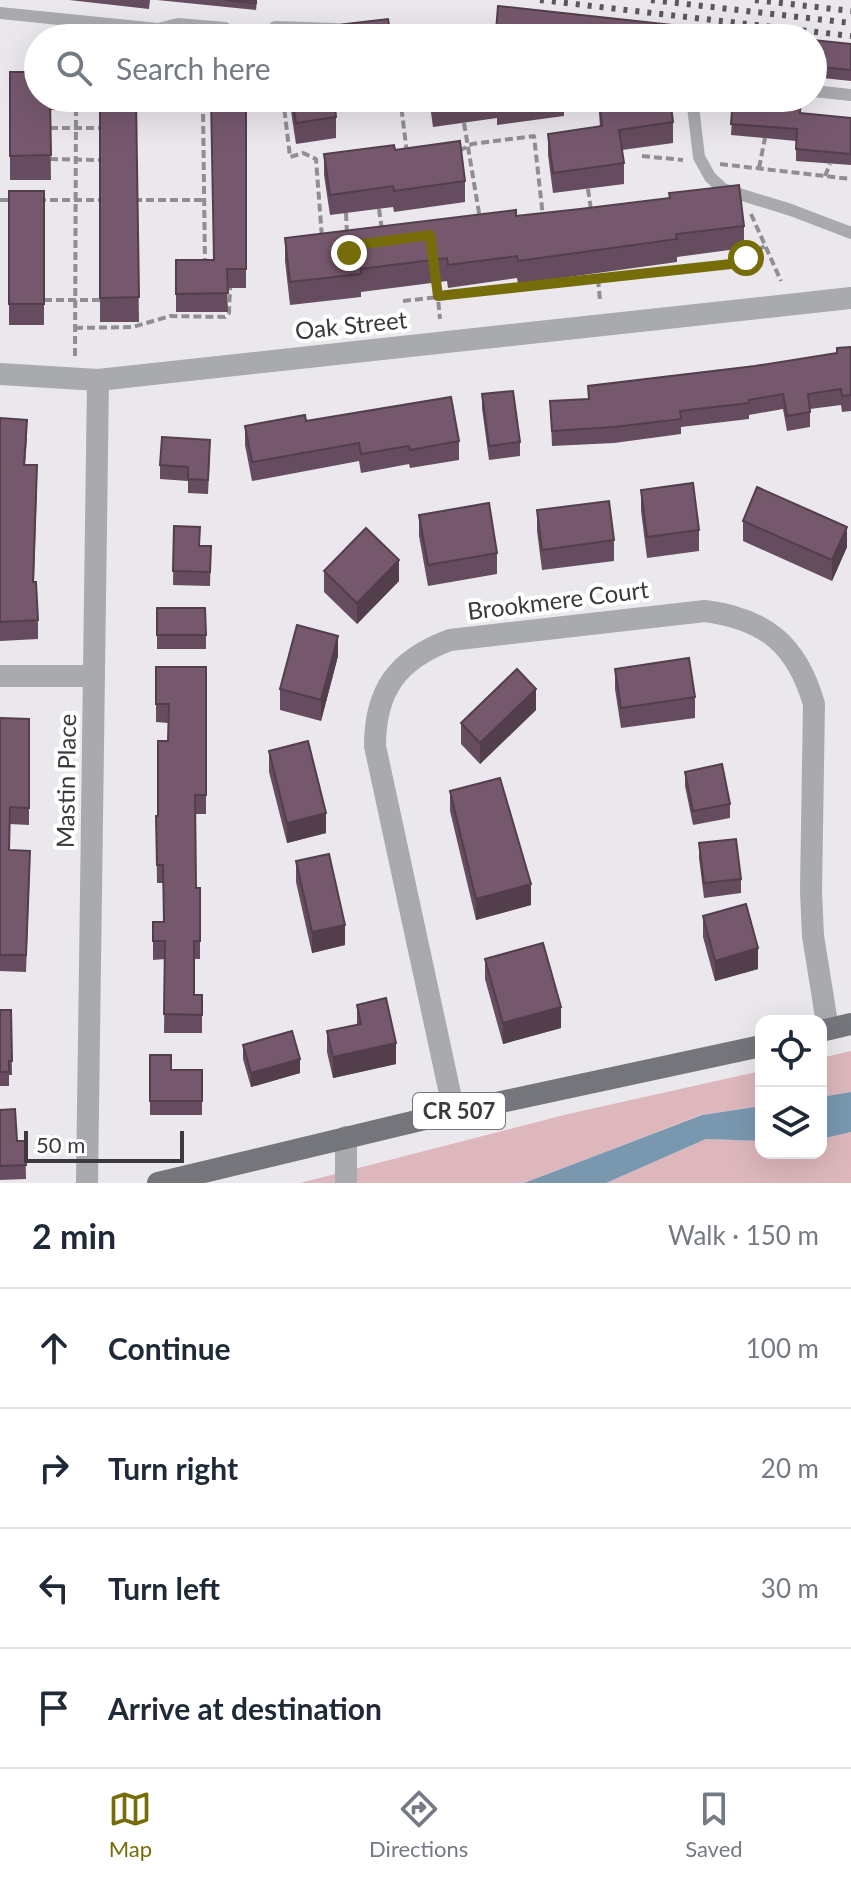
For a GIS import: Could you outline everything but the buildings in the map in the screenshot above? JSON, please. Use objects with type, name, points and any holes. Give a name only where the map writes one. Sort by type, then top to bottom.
[{"type":"main road","points":[[827,1029],[851,1024]]},
{"type":"main road","name":"CR 507","points":[[158,1183],[454,1112],[755,1047]]},
{"type":"street","name":"Oak Street","points":[[0,374],[98,380],[851,298]]},
{"type":"street","name":"Mastin Place","points":[[87,1183],[98,380]]},
{"type":"street","name":"Brookmere Court","points":[[454,1112],[375,746],[375,724],[380,701],[391,681],[406,663],[427,648],[450,640],[705,611],[744,619],[776,637],[795,657],[807,680],[814,704],[812,921],[822,1015]]},
{"type":"street","points":[[0,676],[94,676]]},
{"type":"street","points":[[346,1137],[346,1183]]},
{"type":"lane","points":[[0,13],[109,24]]},
{"type":"lane","points":[[827,92],[851,95]]},
{"type":"lane","points":[[693,112],[701,161],[710,177],[723,189],[851,233]]},
{"type":"path","points":[[75,359],[76,112]]},
{"type":"path","points":[[203,112],[205,279]]},
{"type":"path","points":[[285,112],[290,157],[303,153],[325,166]]},
{"type":"path","points":[[402,112],[407,158]]},
{"type":"path","points":[[464,123],[481,228]]},
{"type":"path","points":[[50,128],[100,128]]},
{"type":"path","points":[[451,153],[469,146],[534,136],[543,220],[555,219]]},
{"type":"path","points":[[759,168],[765,138]]},
{"type":"path","points":[[642,156],[851,179]]},
{"type":"path","points":[[50,159],[100,160]]},
{"type":"path","points":[[316,159],[322,249]]},
{"type":"path","points":[[825,176],[830,164]]},
{"type":"path","points":[[588,189],[591,214]]},
{"type":"path","points":[[0,200],[15,200]]},
{"type":"path","points":[[30,200],[118,200]]},
{"type":"path","points":[[133,200],[205,200]]},
{"type":"path","points":[[748,207],[781,281]]},
{"type":"path","points":[[379,209],[384,241]]},
{"type":"path","points":[[346,213],[348,246]]},
{"type":"path","points":[[403,301],[731,264],[765,246]]},
{"type":"path","points":[[596,266],[600,300]]},
{"type":"path","points":[[435,273],[440,319]]},
{"type":"path","points":[[75,328],[133,327],[170,316],[225,317],[229,313],[230,288]]},
{"type":"path","points":[[44,300],[100,300]]},
{"type":"shaded area","points":[[851,1051],[851,1092],[827,1096],[827,1057]]},
{"type":"shaded area","points":[[755,1072],[755,1107],[701,1115],[524,1183],[300,1183],[568,1114]]},
{"type":"shaded area","points":[[851,1132],[851,1183],[606,1183],[706,1139],[755,1141],[755,1159],[827,1159],[827,1138]]},
{"type":"water","points":[[851,1092],[851,1132],[827,1138],[827,1096]]},
{"type":"water","points":[[755,1107],[755,1141],[706,1139],[606,1183],[524,1183],[702,1115]]},
{"type":"railway","points":[[540,0],[747,24]]},
{"type":"railway","points":[[651,0],[851,23]]},
{"type":"railway","points":[[755,0],[851,11]]},
{"type":"railway","points":[[827,33],[851,36]]},
{"type":"route","points":[[349,253],[348,246],[430,235],[438,296],[731,264],[746,258]]}]
